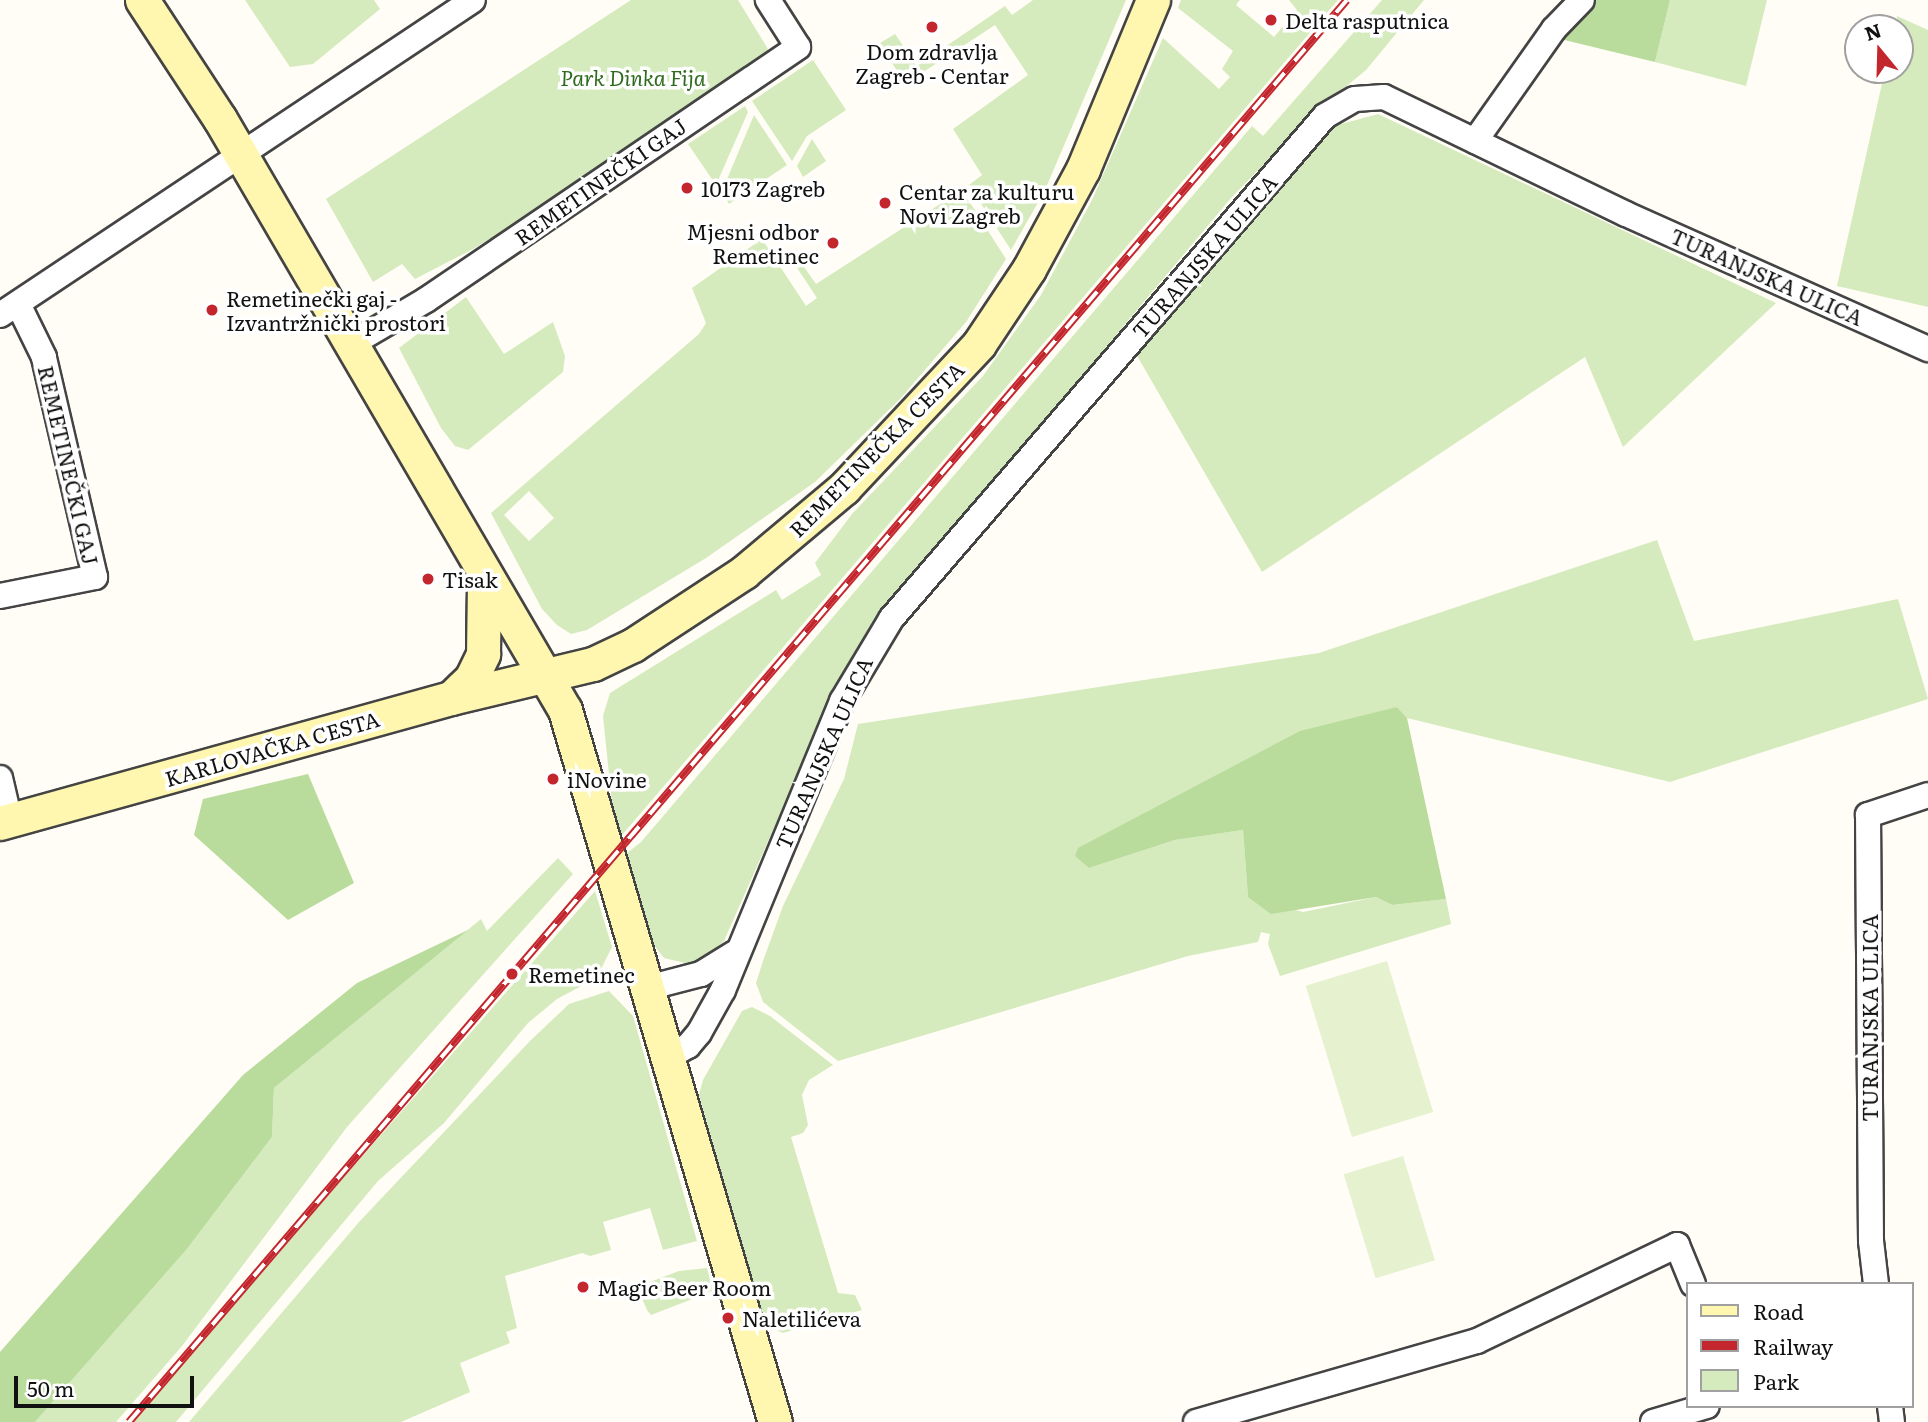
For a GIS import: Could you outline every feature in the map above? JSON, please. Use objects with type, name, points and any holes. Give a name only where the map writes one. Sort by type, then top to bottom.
[{"type":"main road","points":[[142,0],[242,157],[353,343],[483,566],[568,719],[775,1422]]},
{"type":"main road","name":"REMETINEČKA CESTA","points":[[545,676],[620,653],[744,572],[818,512],[929,402],[979,344],[1029,269],[1083,169],[1153,0]]},
{"type":"main road","points":[[451,698],[471,679],[483,654],[487,619],[483,566]]},
{"type":"main road","name":"KARLOVAČKA CESTA","points":[[5,822],[451,698],[545,676]]},
{"type":"street","name":"REMETINEČKI GAJ","points":[[0,596],[95,577],[44,357],[9,310],[242,157],[473,0]]},
{"type":"street","name":"REMETINEČKI GAJ","points":[[353,343],[426,300],[798,47],[768,0]]},
{"type":"street","points":[[1475,141],[1554,29],[1582,0]]},
{"type":"street","name":"TURANJSKA ULICA","points":[[668,1057],[688,1046],[699,1033],[723,990],[734,953],[842,701],[885,628],[917,584],[1325,116],[1355,99],[1384,97],[1928,349]]},
{"type":"street","points":[[0,778],[5,822]]},
{"type":"street","name":"TURANJSKA ULICA","points":[[1876,1282],[1871,1241],[1868,815],[1928,796]]},
{"type":"street","points":[[647,988],[701,974],[734,953]]},
{"type":"street","points":[[1196,1422],[1477,1341],[1677,1245],[1692,1282]]},
{"type":"street","points":[[1653,1422],[1700,1408]]},
{"type":"green space","points":[[245,0],[374,0],[380,9],[313,64],[290,67]]},
{"type":"green space","name":"Park Dinka Fija","points":[[631,0],[738,0],[776,62],[675,128],[473,249],[415,279],[402,264],[373,282],[326,199]]},
{"type":"green space","points":[[1033,0],[1126,0],[1045,190],[1011,250],[969,185],[982,175],[953,129],[1028,75],[995,25],[905,84],[880,43],[895,34],[917,66],[1005,6],[1012,15]]},
{"type":"green space","points":[[1181,0],[1240,0],[1236,5],[1274,37],[1297,10],[1289,0],[1338,0],[616,842],[603,716],[610,693],[776,590],[782,600],[821,575],[815,563],[852,514],[983,376],[1041,295],[1092,200],[1163,38],[1219,89],[1230,77],[1222,69],[1233,51],[1178,8]]},
{"type":"green space","points":[[1382,0],[1424,0],[1366,70],[1315,112],[1231,198],[877,620],[831,699],[724,941],[703,961],[689,964],[664,958],[650,940],[622,857],[641,842],[1252,126],[1263,136]]},
{"type":"green space","points":[[1590,0],[1670,0],[1655,62],[1552,37]]},
{"type":"green space","points":[[1670,0],[1767,0],[1746,86],[1655,62]]},
{"type":"green space","points":[[1914,24],[1928,30],[1928,307],[1837,286],[1882,84],[1914,84]]},
{"type":"green space","points":[[813,60],[846,110],[807,136],[792,161],[752,101]]},
{"type":"green space","points":[[745,106],[748,112],[716,185],[688,144]]},
{"type":"green space","points":[[1378,114],[1776,303],[1623,447],[1585,357],[1262,572],[1136,354],[1334,126]]},
{"type":"green space","points":[[754,115],[787,165],[729,204],[722,191]]},
{"type":"green space","points":[[812,139],[826,161],[803,177],[797,166]]},
{"type":"green space","points":[[962,190],[1006,259],[966,322],[900,399],[815,482],[706,558],[587,630],[571,634],[557,625],[542,609],[491,513],[699,334],[706,323],[692,288],[762,239],[806,306],[817,298],[788,254],[793,251],[816,284]],"holes":[[[529,491],[554,518],[529,541],[504,515]]]},
{"type":"green space","points":[[466,297],[504,354],[553,322],[565,356],[563,372],[468,450],[455,446],[441,428],[399,348]]},
{"type":"green space","points":[[1657,540],[1694,641],[1898,599],[1928,699],[1670,782],[1407,718],[1397,707],[1089,868],[1175,840],[1243,830],[1248,897],[1303,912],[1376,897],[1392,905],[1446,899],[1451,924],[1280,976],[1268,944],[1270,934],[1261,932],[1258,942],[1188,956],[838,1061],[763,1002],[756,983],[763,961],[783,906],[844,779],[858,724],[1319,653]]},
{"type":"green space","points":[[1397,707],[1407,718],[1446,899],[1392,905],[1376,897],[1271,914],[1248,897],[1243,830],[1175,840],[1089,868],[1075,856],[1078,848],[1300,731]]},
{"type":"green space","points":[[308,774],[354,883],[288,920],[194,835],[203,799]]},
{"type":"green space","points":[[558,858],[573,874],[347,1127],[182,1346],[116,1422],[35,1422],[187,1249],[272,1137],[274,1088],[481,919],[487,931]]},
{"type":"green space","points":[[595,891],[612,947],[601,969],[604,974],[557,999],[528,1023],[444,1123],[378,1181],[176,1422],[129,1422]]},
{"type":"green space","points":[[468,930],[274,1088],[272,1137],[187,1249],[35,1422],[0,1422],[0,1352],[243,1075],[357,983]]},
{"type":"green space","points":[[1387,961],[1433,1112],[1352,1137],[1306,986]]},
{"type":"green space","points":[[609,991],[633,1016],[697,1241],[663,1250],[650,1208],[603,1222],[611,1250],[590,1256],[582,1253],[505,1276],[517,1328],[506,1332],[510,1343],[460,1363],[470,1392],[401,1422],[189,1422],[359,1222],[530,1041],[569,1004]]},
{"type":"green space","points":[[752,1007],[770,1016],[833,1065],[809,1080],[802,1095],[808,1125],[803,1133],[791,1137],[838,1293],[855,1295],[862,1310],[783,1333],[764,1325],[699,1095],[703,1080],[742,1011]]},
{"type":"green space","points":[[1403,1156],[1435,1260],[1376,1278],[1344,1174]]},
{"type":"green space","points":[[707,1268],[713,1291],[651,1315],[647,1310],[637,1287],[679,1271]]},
{"type":"railway","points":[[129,1422],[1347,0]]},
{"type":"place","name":"Delta rasputnica","points":[[1271,20]]},
{"type":"place","name":"Dom zdravlja Zagreb - Centar","points":[[932,27]]},
{"type":"place","name":"10173 Zagreb","points":[[687,188]]},
{"type":"place","name":"Centar za kulturu Novi Zagreb","points":[[885,203]]},
{"type":"place","name":"Mjesni odbor Remetinec","points":[[833,243]]},
{"type":"place","name":"Remetinečki gaj - Izvantržnički prostori","points":[[212,310]]},
{"type":"place","name":"Tisak","points":[[428,579]]},
{"type":"place","name":"iNovine","points":[[553,779]]},
{"type":"place","name":"Remetinec","points":[[512,974]]},
{"type":"place","name":"Magic Beer Room","points":[[583,1287]]},
{"type":"place","name":"Naletilićeva","points":[[728,1318]]}]
